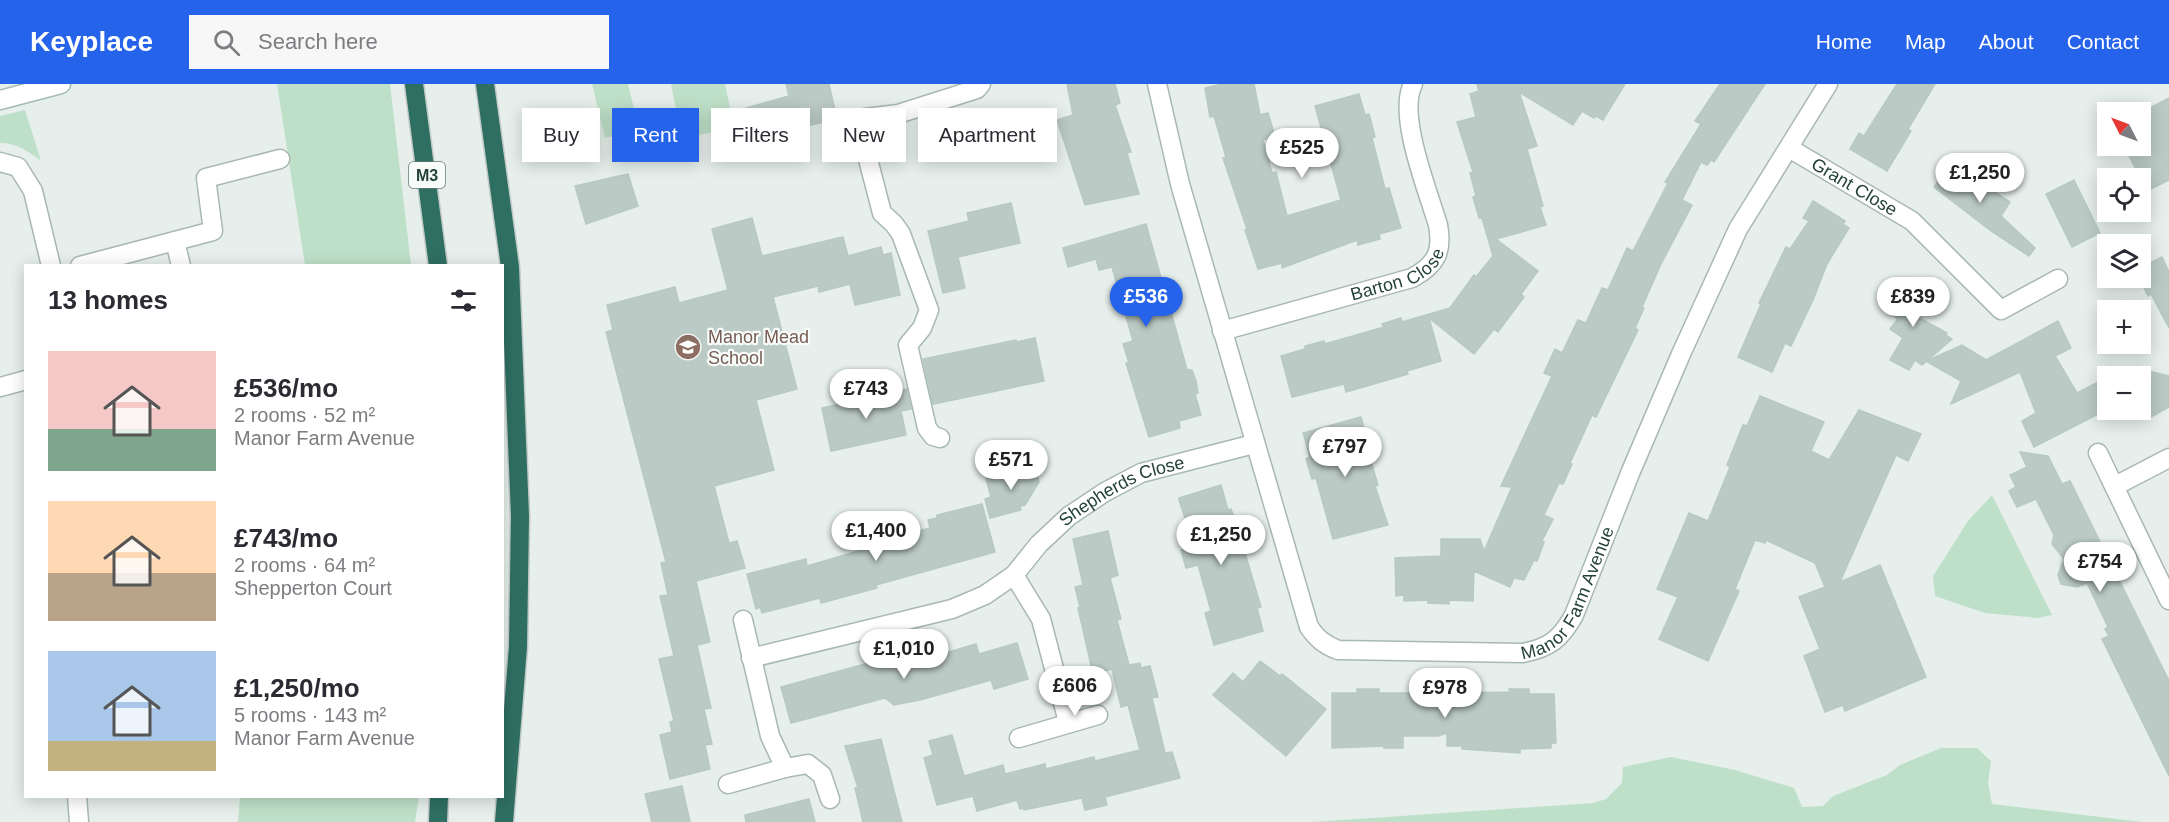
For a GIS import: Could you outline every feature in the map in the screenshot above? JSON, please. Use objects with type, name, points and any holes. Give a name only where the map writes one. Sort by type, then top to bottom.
[{"type":"highway","name":"M3","points":[[414,84],[438,264]]},
{"type":"highway","points":[[484,84],[510,267],[520,516],[518,647],[504,822]]},
{"type":"highway","points":[[438,822],[439,798]]},
{"type":"street","points":[[0,100],[61,84]]},
{"type":"street","points":[[940,438],[933,436],[927,428],[908,345],[922,328],[929,310],[901,234],[882,213],[862,136],[865,118],[898,114],[977,89],[981,84]]},
{"type":"street","name":"Manor Farm Avenue","points":[[1157,84],[1180,184],[1308,627],[1316,638],[1338,650],[1523,653],[1539,650],[1565,632],[1574,615],[1649,429],[1733,240],[1828,84]]},
{"type":"street","name":"Barton Close","points":[[1222,331],[1412,278],[1426,270],[1436,256],[1441,240],[1410,131],[1409,91],[1413,84]]},
{"type":"street","name":"Grant Close","points":[[1789,148],[1912,221],[2001,310],[2058,279]]},
{"type":"street","points":[[88,264],[213,231],[206,178],[280,159]]},
{"type":"street","points":[[0,162],[18,167],[33,191],[51,264]]},
{"type":"street","points":[[175,241],[181,264]]},
{"type":"street","points":[[0,387],[24,381]]},
{"type":"street","name":"Shepherds Close","points":[[751,658],[952,609],[985,595],[1014,575],[1039,544],[1070,516],[1105,492],[1141,473],[1254,444]]},
{"type":"street","points":[[2098,453],[2169,600]]},
{"type":"street","points":[[2115,486],[2169,458]]},
{"type":"street","points":[[1014,575],[1041,619],[1068,722]]},
{"type":"street","points":[[743,620],[770,736],[785,768]]},
{"type":"street","points":[[1018,738],[1098,715]]},
{"type":"street","points":[[728,784],[808,764],[822,775],[830,799]]},
{"type":"street","points":[[77,798],[79,822]]},
{"type":"green space","points":[[277,84],[390,84],[411,264],[305,264]]},
{"type":"green space","points":[[592,84],[628,84],[634,108],[612,108],[612,136],[605,138],[600,108],[598,108]]},
{"type":"green space","points":[[671,84],[725,84],[730,108],[711,108],[711,132],[699,135],[699,108],[676,108]]},
{"type":"green space","points":[[25,110],[41,161],[17,146],[0,143],[0,116]]},
{"type":"green space","points":[[1992,495],[2052,615],[2038,618],[1985,613],[1935,596],[1933,576],[1968,521]]},
{"type":"green space","points":[[1941,748],[1977,748],[1991,761],[1988,783],[1992,804],[2142,822],[1313,822],[1593,803],[1606,799],[1622,783],[1623,767],[1671,757],[1735,770],[1794,788],[1802,807],[1823,806],[1833,796],[1887,775],[1900,765]]},
{"type":"green space","points":[[240,798],[419,798],[415,822],[238,822]]},
{"type":"building","points":[[786,84],[829,84],[834,108],[822,108],[822,122],[810,125],[810,108],[746,108],[789,96]]},
{"type":"building","points":[[1067,84],[1115,84],[1120,103],[1115,105],[1131,152],[1127,153],[1139,194],[1085,205],[1057,120],[1073,115]]},
{"type":"building","points":[[1222,84],[1254,84],[1260,115],[1268,113],[1275,136],[1263,140],[1272,173],[1276,172],[1287,216],[1341,200],[1315,106],[1359,94],[1365,115],[1369,114],[1375,137],[1372,138],[1385,189],[1389,188],[1401,228],[1379,234],[1380,239],[1358,245],[1357,240],[1282,268],[1282,263],[1258,269],[1223,158],[1226,157],[1214,116],[1210,117],[1205,88]]},
{"type":"building","points":[[1477,84],[1625,84],[1603,120],[1582,111],[1573,125],[1519,92],[1537,146],[1527,149],[1546,225],[1496,239],[1538,271],[1521,294],[1524,297],[1498,332],[1494,329],[1474,354],[1429,318],[1441,361],[1407,371],[1408,374],[1346,392],[1344,384],[1292,397],[1281,356],[1305,349],[1305,346],[1324,341],[1325,344],[1384,327],[1382,324],[1401,318],[1402,322],[1450,308],[1474,275],[1476,277],[1493,256],[1473,197],[1476,196],[1470,173],[1473,172],[1457,122],[1476,117],[1470,94],[1479,91]]},
{"type":"building","points":[[1720,84],[1765,84],[1714,162],[1711,160],[1707,165],[1701,162],[1682,200],[1692,205],[1661,264],[1642,307],[1644,308],[1635,328],[1638,330],[1596,417],[1592,415],[1563,484],[1559,483],[1544,515],[1553,519],[1542,541],[1544,542],[1537,561],[1534,560],[1524,580],[1514,578],[1510,587],[1474,571],[1473,601],[1449,600],[1449,604],[1428,603],[1428,600],[1404,601],[1404,595],[1396,596],[1395,558],[1441,556],[1441,539],[1480,539],[1484,551],[1512,487],[1501,486],[1552,376],[1544,373],[1555,349],[1562,353],[1578,320],[1586,323],[1602,288],[1608,290],[1627,248],[1633,251],[1668,183],[1665,182],[1701,124],[1695,121]]},
{"type":"building","points":[[1897,84],[1935,84],[1908,129],[1911,131],[1887,171],[1850,149],[1859,133],[1864,136]]},
{"type":"building","points":[[2169,98],[2169,180],[2151,189],[2151,168],[2135,168],[2129,156],[2151,156],[2151,107]]},
{"type":"building","points":[[1952,160],[1977,178],[1976,180],[2010,202],[2001,216],[2035,248],[2029,256],[1991,231],[1934,187]]},
{"type":"building","points":[[628,174],[638,206],[586,224],[575,186]]},
{"type":"building","points":[[2074,180],[2100,233],[2072,247],[2046,194]]},
{"type":"building","points":[[1813,201],[1845,221],[1843,224],[1849,228],[1827,264],[1791,346],[1785,343],[1772,372],[1738,357],[1761,304],[1759,303],[1786,247],[1790,249],[1809,221],[1803,218]]},
{"type":"building","points":[[1011,203],[1020,243],[958,257],[965,288],[943,293],[928,231],[969,221],[967,213]]},
{"type":"building","points":[[752,218],[762,256],[843,237],[848,256],[881,247],[883,255],[891,253],[900,295],[855,305],[850,284],[819,292],[818,286],[773,297],[797,389],[756,400],[774,470],[714,486],[729,543],[737,541],[745,568],[696,581],[710,642],[697,645],[711,708],[704,709],[712,744],[705,745],[710,769],[670,779],[660,735],[672,732],[670,722],[674,721],[659,659],[674,656],[660,596],[668,595],[661,563],[666,562],[606,332],[613,330],[607,305],[675,287],[679,303],[728,290],[712,229]]},
{"type":"building","points":[[1146,224],[1165,292],[1169,291],[1175,311],[1171,312],[1187,370],[1192,370],[1196,381],[1198,393],[1195,394],[1201,415],[1179,421],[1180,428],[1149,437],[1126,363],[1129,363],[1123,344],[1133,341],[1112,267],[1099,270],[1096,259],[1068,267],[1063,248]]},
{"type":"building","points":[[2162,257],[2169,272],[2169,328],[2151,294],[2148,296],[2144,288],[2151,288],[2151,262]]},
{"type":"building","points":[[1904,277],[1923,290],[1909,312],[1947,333],[1946,335],[1952,339],[1922,365],[1915,360],[1909,370],[1890,360],[1903,338],[1890,329],[1898,319],[1883,308]]},
{"type":"building","points":[[2058,321],[2071,348],[2055,356],[2077,393],[2097,383],[2097,415],[2034,447],[2022,421],[2036,413],[2020,372],[1951,404],[1961,381],[1926,361],[1962,345],[1986,360]]},
{"type":"building","points":[[1035,338],[1044,381],[933,404],[923,359]]},
{"type":"building","points":[[2151,372],[2169,376],[2169,407],[2151,417]]},
{"type":"building","points":[[907,389],[911,409],[901,411],[906,435],[831,451],[822,408]]},
{"type":"building","points":[[1760,396],[1824,422],[1811,451],[1829,460],[1859,410],[1921,434],[1908,461],[1896,455],[1840,582],[1880,565],[1926,677],[1845,711],[1843,705],[1825,712],[1804,656],[1820,649],[1799,597],[1825,587],[1815,563],[1766,540],[1765,543],[1755,540],[1735,589],[1739,591],[1708,661],[1659,639],[1678,597],[1657,589],[1689,513],[1708,521],[1730,467],[1727,465],[1743,425],[1747,426]]},
{"type":"building","points":[[1361,417],[1366,435],[1363,435],[1378,485],[1375,486],[1388,525],[1333,539],[1316,478],[1312,479],[1306,459],[1310,457],[1303,433]]},
{"type":"building","points":[[2020,452],[2048,456],[2062,484],[2070,481],[2169,681],[2169,776],[2102,639],[2109,636],[2105,629],[2108,627],[2087,583],[2077,587],[2061,584],[2058,575],[2064,559],[2052,544],[2054,535],[2036,499],[2017,507],[2009,491],[2016,487],[2010,475],[2027,467]]},
{"type":"building","points":[[1025,467],[1037,473],[1039,482],[1025,505],[1020,506],[1021,510],[990,518],[985,499],[991,497],[986,479]]},
{"type":"building","points":[[1221,485],[1228,510],[1231,509],[1240,536],[1261,607],[1257,608],[1263,631],[1214,645],[1205,613],[1211,611],[1198,565],[1186,568],[1181,550],[1194,546],[1179,498]]},
{"type":"building","points":[[982,504],[995,552],[876,585],[877,588],[821,603],[820,598],[762,613],[760,607],[756,609],[747,574],[806,559],[807,566],[869,548],[868,545],[930,528],[928,520],[937,518],[937,515]]},
{"type":"building","points":[[1108,531],[1118,575],[1110,578],[1121,619],[1117,620],[1129,665],[1140,663],[1141,668],[1150,666],[1158,697],[1152,698],[1165,753],[1172,752],[1180,778],[1105,797],[1107,805],[1085,810],[1082,798],[1024,810],[1020,809],[1017,800],[977,811],[973,796],[937,805],[924,758],[933,755],[929,741],[952,735],[964,776],[1003,765],[1005,774],[1045,764],[1046,769],[1094,757],[1095,761],[1140,750],[1128,705],[1121,707],[1112,669],[1093,674],[1078,608],[1080,607],[1075,587],[1083,585],[1073,539]]},
{"type":"building","points":[[1017,643],[1028,679],[994,689],[991,680],[894,705],[885,698],[791,723],[781,687],[898,655],[900,660],[938,650],[939,655],[976,644],[979,654]]},
{"type":"building","points":[[1260,661],[1280,676],[1282,674],[1326,709],[1286,756],[1213,695],[1233,673],[1243,682]]},
{"type":"building","points":[[1357,689],[1379,689],[1379,693],[1433,693],[1433,689],[1454,689],[1454,693],[1510,692],[1509,689],[1529,689],[1529,694],[1554,694],[1556,743],[1551,743],[1551,748],[1520,749],[1520,753],[1462,749],[1462,746],[1447,746],[1447,733],[1438,736],[1403,736],[1403,748],[1384,748],[1384,746],[1332,748],[1332,693],[1357,693]]},
{"type":"building","points":[[881,739],[902,822],[863,822],[855,788],[858,788],[845,746]]},
{"type":"building","points":[[682,786],[690,822],[652,822],[645,794]]},
{"type":"building","points":[[809,799],[815,822],[746,822],[745,815]]},
{"type":"place","name":"Manor Mead School","points":[[688,347]]}]
